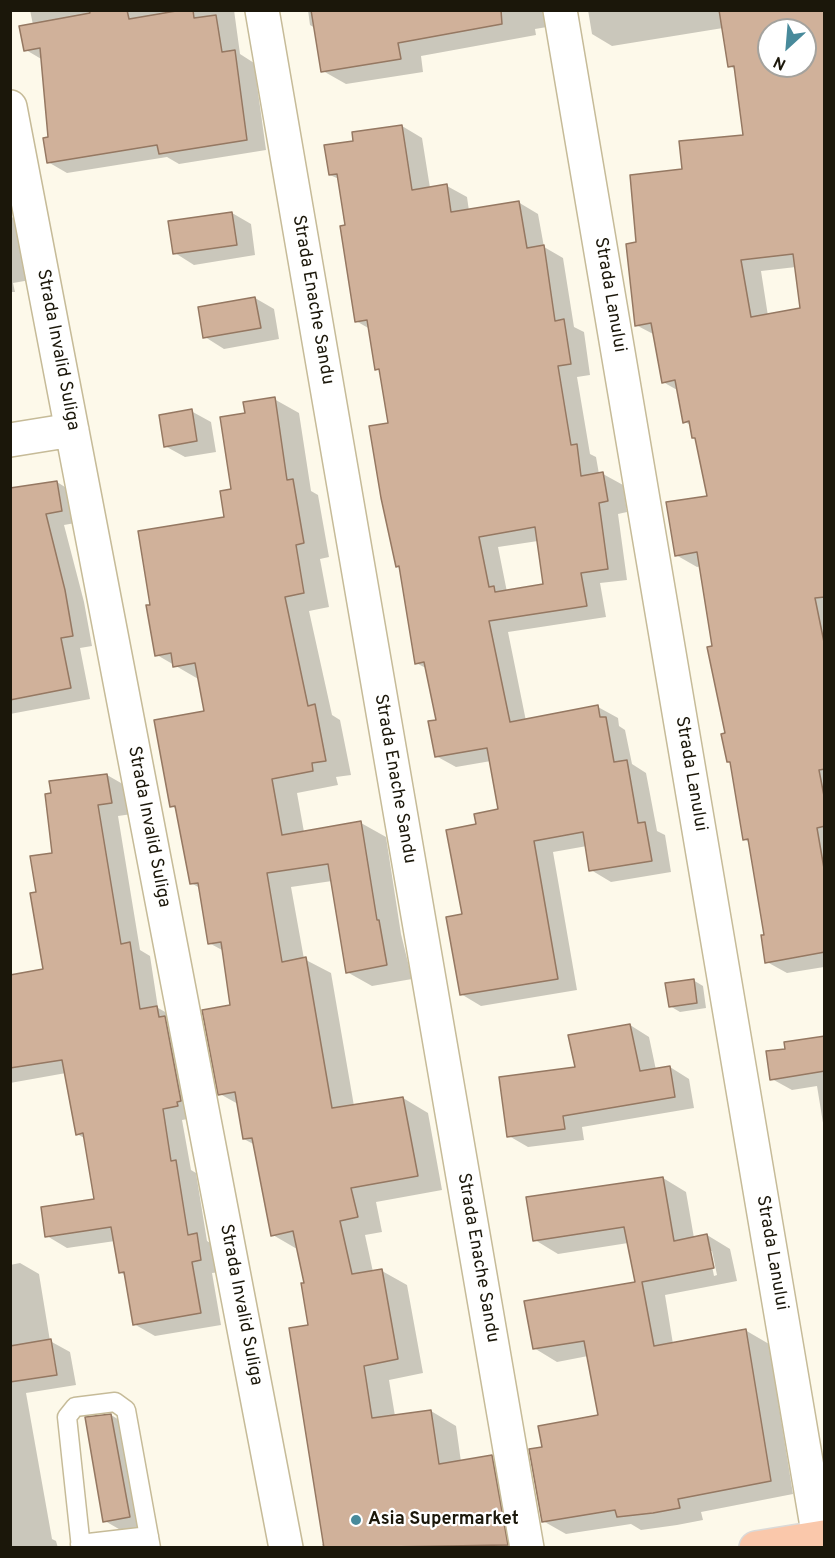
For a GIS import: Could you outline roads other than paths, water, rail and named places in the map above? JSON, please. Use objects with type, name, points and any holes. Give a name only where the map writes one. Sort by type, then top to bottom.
[{"type":"main road","points":[[756,1548],[822,1537]]},
{"type":"street","name":"Strada Enache Sandu","points":[[262,10],[527,1548]]},
{"type":"street","name":"Strada Lanului","points":[[560,10],[822,1537]]},
{"type":"street","name":"Strada Invalid Suliga","points":[[10,107],[286,1548]]},
{"type":"street","points":[[10,440],[72,430]]},
{"type":"lane","points":[[115,1402],[126,1410],[150,1542],[80,1546],[67,1417],[75,1407],[115,1402]]},
{"type":"place","name":"Asia Supermarket","points":[[356,1520]]}]
